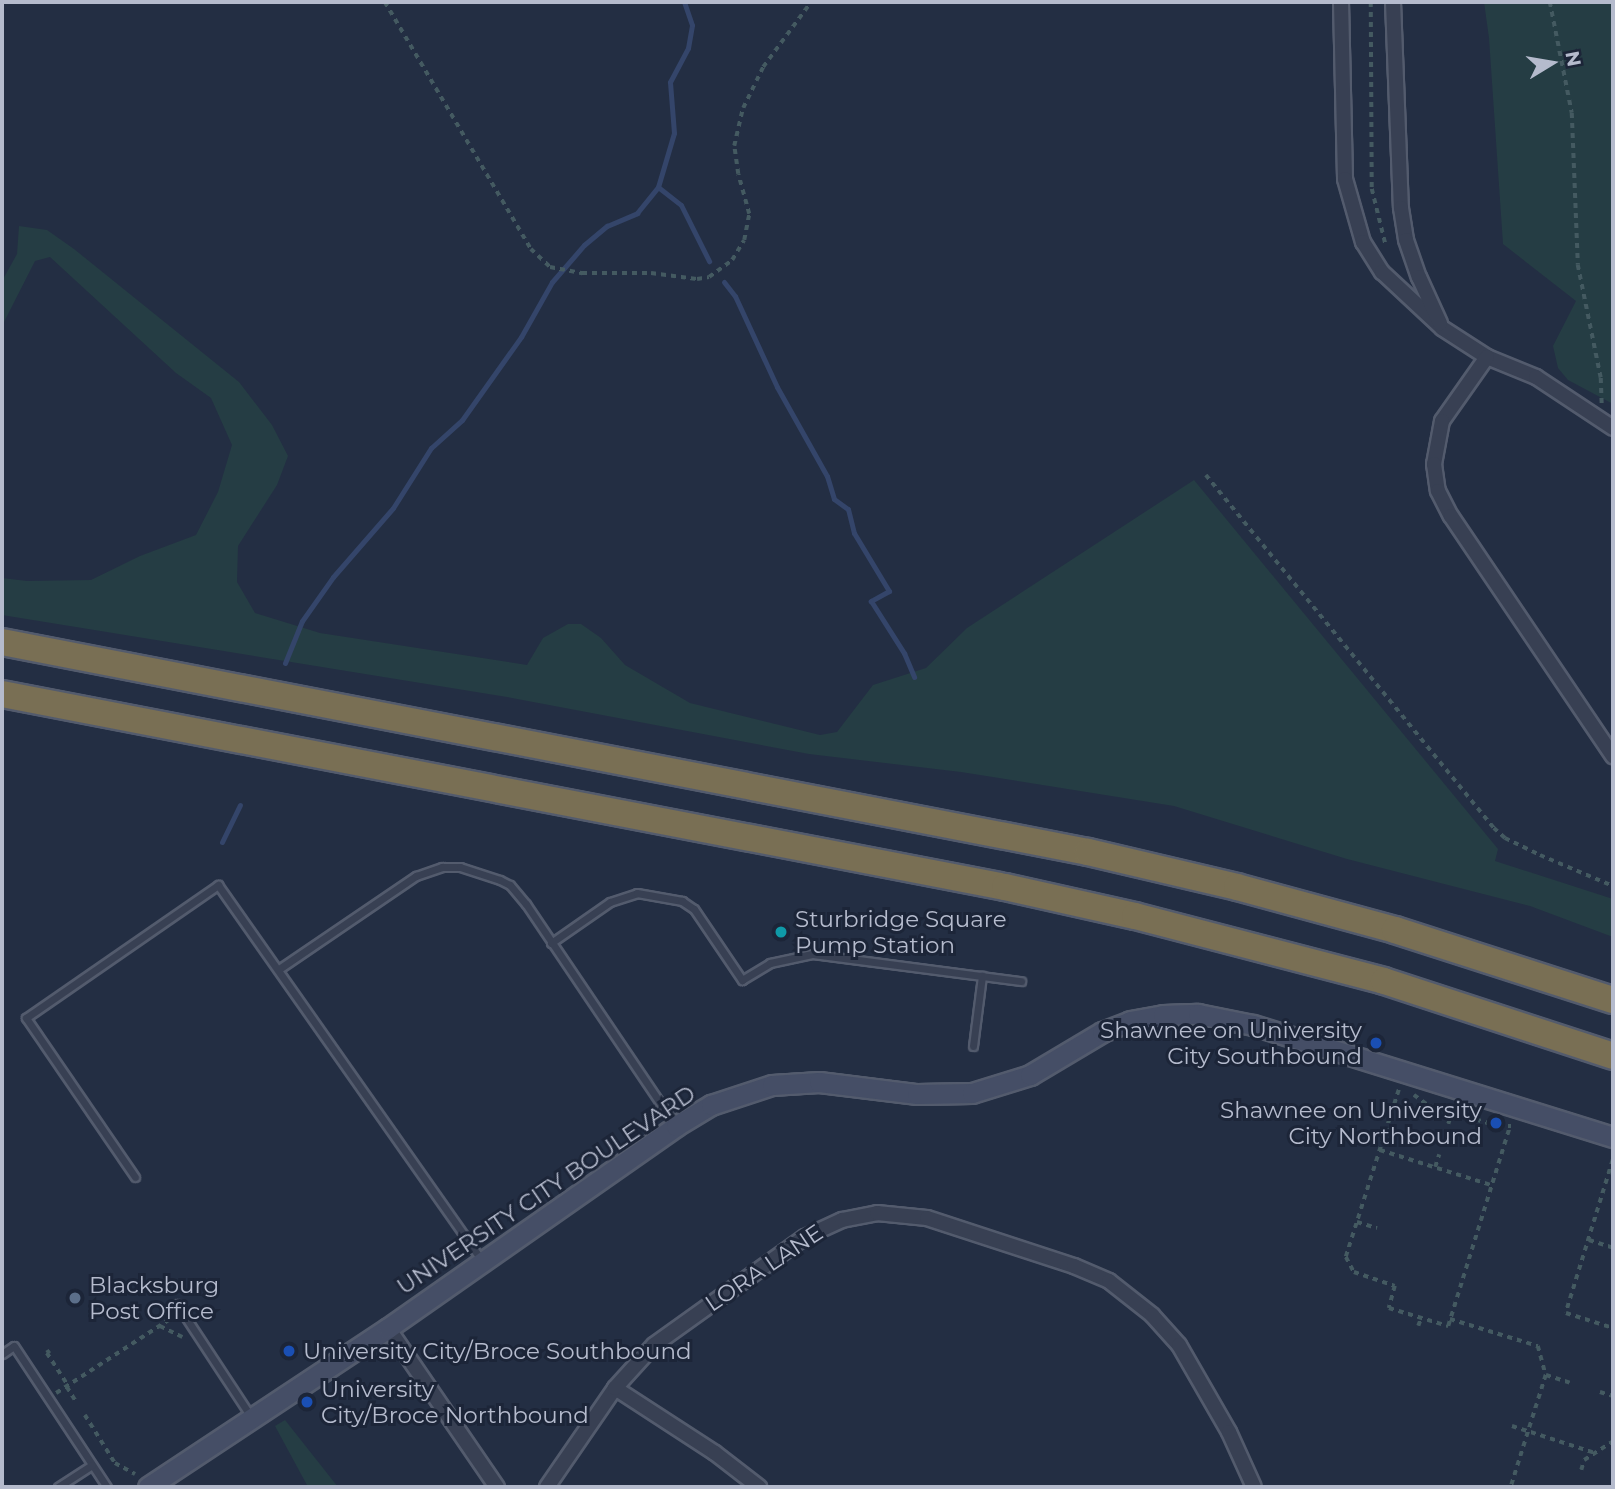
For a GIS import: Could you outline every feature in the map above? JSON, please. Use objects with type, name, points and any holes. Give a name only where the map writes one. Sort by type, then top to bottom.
[{"type":"highway","points":[[2,642],[1088,852],[1237,887],[1395,930],[1613,1000]]},
{"type":"highway","points":[[2,694],[1005,887],[1122,913],[1360,974],[1613,1056]]},
{"type":"main road","name":"UNIVERSITY CITY BOULEVARD","points":[[142,1480],[252,1418],[388,1328],[676,1126],[734,1096],[793,1082],[838,1083],[929,1095],[972,1093],[1030,1075],[1114,1027],[1146,1017],[1186,1013],[1226,1018],[1253,1025],[1613,1137]]},
{"type":"street","points":[[1341,2],[1345,179],[1352,212],[1363,242],[1382,272],[1442,328],[1487,357],[1536,377],[1613,428]]},
{"type":"street","points":[[1393,2],[1401,208],[1406,240],[1442,328]]},
{"type":"street","points":[[1487,357],[1442,421],[1434,464],[1438,491],[1451,516],[1613,756]]},
{"type":"street","name":"LORA LANE","points":[[547,1487],[615,1388],[654,1346],[722,1294],[805,1237],[842,1220],[877,1213],[927,1218],[1095,1274],[1137,1302],[1180,1345],[1228,1432],[1254,1487]]},
{"type":"street","points":[[388,1328],[497,1487]]},
{"type":"street","points":[[615,1388],[715,1452],[759,1487]]},
{"type":"lane","points":[[279,969],[416,876],[442,867],[460,867],[510,885],[676,1126]]},
{"type":"lane","points":[[135,1177],[26,1018],[218,885],[482,1261]]},
{"type":"lane","points":[[551,943],[610,902],[637,893],[682,901],[694,909],[742,980],[770,963],[812,954],[1021,981]]},
{"type":"lane","points":[[973,1046],[982,976]]},
{"type":"lane","points":[[177,1304],[252,1418]]},
{"type":"lane","points":[[2,1354],[14,1346],[107,1487]]},
{"type":"lane","points":[[58,1487],[92,1465]]},
{"type":"path","points":[[385,2],[531,249],[550,267],[582,273],[651,273],[698,279],[709,276],[732,260],[744,240],[749,214],[734,146],[743,108],[763,67],[811,2]]},
{"type":"path","points":[[1550,2],[1572,113],[1578,265],[1602,395],[1602,404],[1596,417]]},
{"type":"path","points":[[1206,475],[1494,828],[1505,838],[1539,855],[1613,886]]},
{"type":"path","points":[[1388,1084],[1411,1091],[1428,1105],[1498,1126],[1521,1126]]},
{"type":"path","points":[[1399,1088],[1346,1257],[1354,1272],[1395,1286],[1389,1308],[1448,1326],[1510,1126]]},
{"type":"path","points":[[1448,1124],[1452,1112]]},
{"type":"path","points":[[1380,1150],[1492,1185]]},
{"type":"path","points":[[1436,1167],[1439,1155]]},
{"type":"path","points":[[1613,1160],[1566,1313],[1613,1328]]},
{"type":"path","points":[[1357,1222],[1377,1228]]},
{"type":"path","points":[[1588,1240],[1613,1248]]},
{"type":"path","points":[[49,1398],[182,1312]]},
{"type":"path","points":[[1418,1326],[1420,1318]]},
{"type":"path","points":[[1450,1319],[1538,1346],[1546,1375],[1511,1487]]},
{"type":"path","points":[[160,1326],[182,1337]]},
{"type":"path","points":[[50,1351],[47,1353],[77,1403]]},
{"type":"path","points":[[1546,1375],[1570,1383]]},
{"type":"path","points":[[1600,1392],[1613,1396]]},
{"type":"path","points":[[85,1415],[115,1463],[142,1480]]},
{"type":"path","points":[[1512,1426],[1595,1453]]},
{"type":"path","points":[[1581,1470],[1584,1460],[1613,1441]]},
{"type":"shaded area","points":[[1484,2],[1613,2],[1613,404],[1568,380],[1558,368],[1553,346],[1576,301],[1503,244],[1489,38]]},
{"type":"shaded area","points":[[19,226],[47,230],[74,249],[239,382],[272,425],[288,456],[277,485],[238,546],[237,582],[255,613],[320,633],[527,665],[543,638],[568,624],[581,624],[601,638],[625,665],[690,703],[820,735],[837,732],[873,685],[926,668],[967,628],[1194,480],[1498,849],[1495,861],[1613,899],[1613,937],[1530,906],[1347,859],[1174,806],[961,772],[809,754],[507,697],[2,615],[2,578],[27,581],[91,580],[140,556],[196,535],[218,492],[232,445],[211,398],[176,373],[50,257],[35,261],[2,326],[2,281],[17,254]]},
{"type":"shaded area","points":[[285,1420],[338,1487],[308,1487],[275,1426]]},
{"type":"waterway","points":[[285,663],[302,621],[333,577],[393,508],[431,448],[462,420],[521,337],[552,282],[584,245],[607,226],[637,213],[658,187],[674,133],[670,82],[688,48],[692,25],[684,2]]},
{"type":"waterway","points":[[658,187],[681,205],[709,261]]},
{"type":"waterway","points":[[724,282],[735,296],[777,387],[827,476],[834,499],[848,509],[854,533],[889,591],[871,601],[904,653],[914,677]]},
{"type":"waterway","points":[[222,842],[240,805]]},
{"type":"place","name":"Sturbridge Square Pump Station","points":[[781,932]]},
{"type":"place","name":"Shawnee on University City Southbound","points":[[1376,1043]]},
{"type":"place","name":"Shawnee on University City Northbound","points":[[1496,1123]]},
{"type":"place","name":"Blacksburg Post Office","points":[[75,1298]]},
{"type":"place","name":"University City/Broce Southbound","points":[[289,1351]]},
{"type":"place","name":"University City/Broce Northbound","points":[[307,1402]]}]
